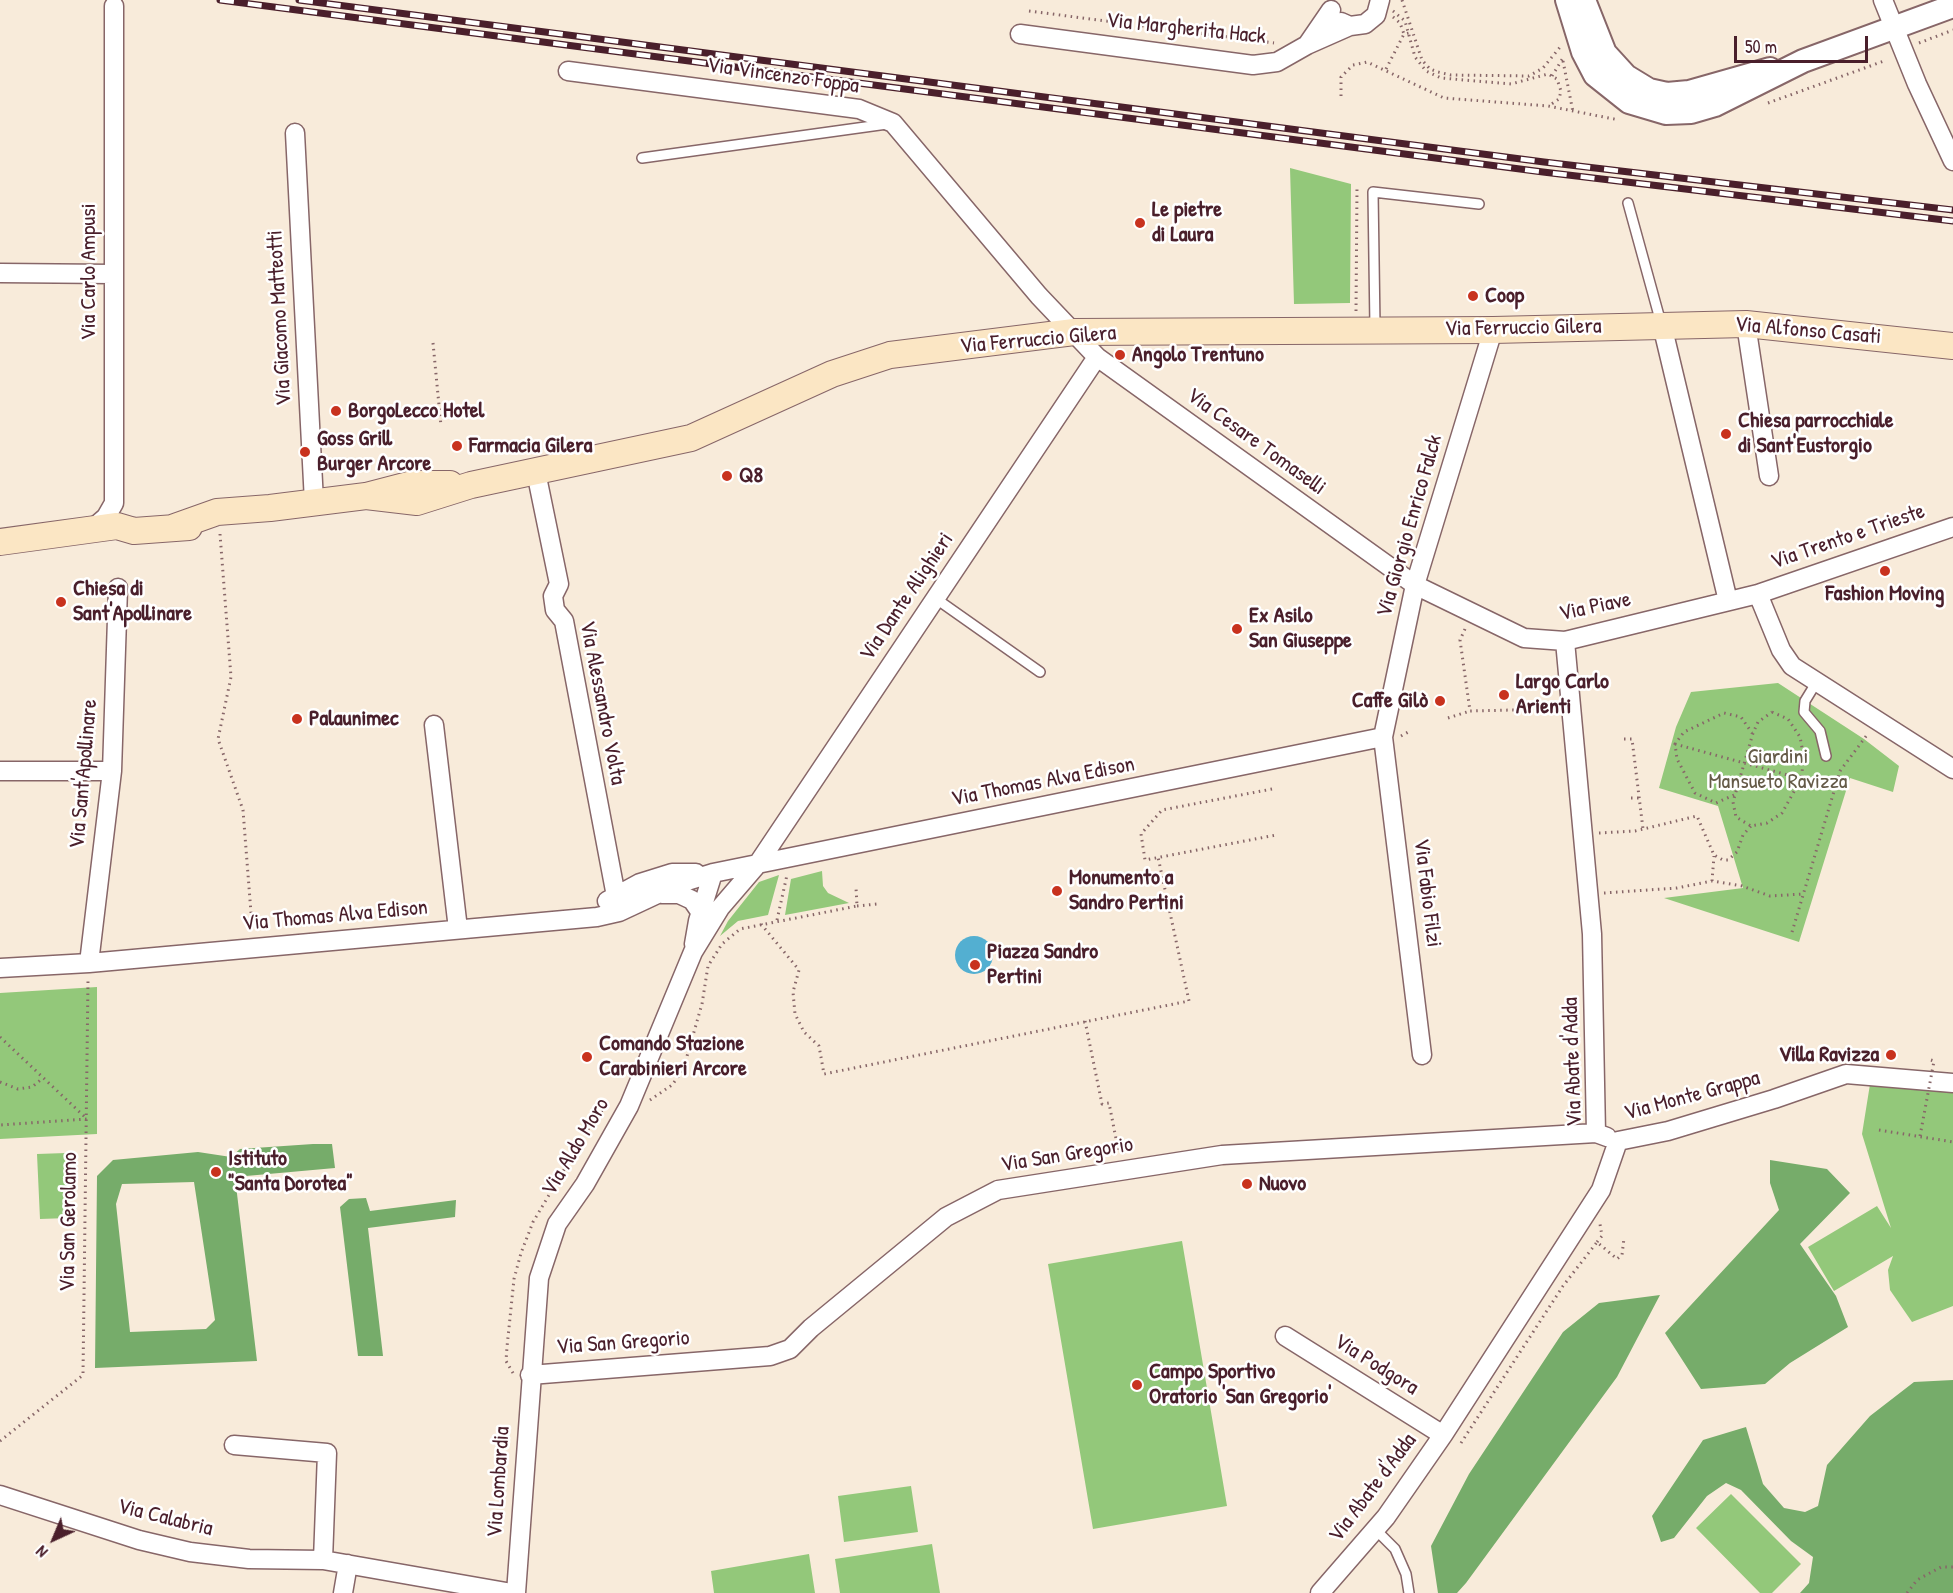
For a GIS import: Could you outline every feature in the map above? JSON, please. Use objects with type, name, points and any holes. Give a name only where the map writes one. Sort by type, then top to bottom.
[{"type":"main road","name":"Via Alfonso Casati","points":[[1662,325],[1746,324],[1953,346]]},
{"type":"main road","name":"Via Ferruccio Gilera","points":[[172,528],[217,512],[366,496],[417,502],[471,484],[690,438],[832,374],[890,355],[1074,332],[1493,330],[1662,325]]},
{"type":"main road","name":"Via Ferruccio Gilera","points":[[13,536],[117,526],[134,531],[219,527],[270,508]]},
{"type":"main road","name":"Via Ferruccio Gilera","points":[[0,556],[122,540],[134,531]]},
{"type":"street","points":[[1567,0],[1583,52],[1595,75],[1613,78]]},
{"type":"street","points":[[1584,0],[1613,78],[1629,102],[1653,111],[1691,112],[1733,98],[1803,61],[1953,6]]},
{"type":"street","points":[[1883,0],[1917,84],[1953,161]]},
{"type":"street","name":"Via Margherita Hack","points":[[1307,45],[1330,5],[1342,23],[1350,26]]},
{"type":"street","name":"Via Carlo Ampusi","points":[[91,530],[106,517],[114,503],[114,6]]},
{"type":"street","name":"Via Margherita Hack","points":[[1020,34],[1253,65],[1277,62],[1307,45],[1350,26],[1365,24],[1371,20],[1379,8],[1385,7]]},
{"type":"street","name":"Via Vincenzo Foppa","points":[[568,71],[859,109],[893,123],[1039,296],[1074,332]]},
{"type":"street","name":"Via Giacomo Matteotti","points":[[295,133],[314,502]]},
{"type":"street","points":[[0,273],[113,274]]},
{"type":"street","points":[[1746,324],[1769,476]]},
{"type":"street","points":[[1662,325],[1728,601]]},
{"type":"street","name":"Via Giorgio Enrico Falck","points":[[1383,737],[1415,585],[1493,330]]},
{"type":"street","name":"Via Cesare Tomaselli","points":[[1074,332],[1097,357],[1415,585]]},
{"type":"street","name":"Via Dante Alighieri","points":[[757,865],[1097,357]]},
{"type":"street","name":"Via Alessandro Volta","points":[[536,472],[559,584],[553,596],[555,610],[564,621],[617,904]]},
{"type":"street","name":"Via Trento e Trieste","points":[[1758,594],[1953,527]]},
{"type":"street","name":"Via Piave","points":[[1415,585],[1471,615],[1524,639],[1565,641],[1758,594]]},
{"type":"street","name":"Via Sant'Apollinare","points":[[89,963],[112,771],[118,588]]},
{"type":"street","points":[[1758,594],[1781,650],[1792,666],[1953,769]]},
{"type":"street","name":"Via Abate d'Adda","points":[[1320,1593],[1376,1529],[1443,1435],[1601,1190],[1618,1141],[1596,1133],[1596,1038],[1588,894],[1565,641]]},
{"type":"street","points":[[434,725],[458,929]]},
{"type":"street","name":"Via Thomas Alva Edison","points":[[0,968],[89,963],[585,916],[617,904],[662,894],[681,884],[713,873],[1383,737]]},
{"type":"street","name":"Via Fabio Filzi","points":[[1383,737],[1422,1055]]},
{"type":"street","points":[[0,771],[112,771]]},
{"type":"street","name":"Via Aldo Moro","points":[[522,1375],[543,1262],[557,1224],[585,1184],[628,1106],[693,952],[720,908],[757,865]]},
{"type":"street","name":"Via Thomas Alva Edison","points":[[617,904],[640,883],[672,873],[713,873]]},
{"type":"street","name":"Via Aldo Moro","points":[[693,952],[701,913],[713,873]]},
{"type":"street","points":[[662,894],[679,894],[692,900],[701,913]]},
{"type":"street","name":"Via Monte Grappa","points":[[1618,1141],[1668,1131],[1774,1099],[1846,1074],[1953,1083]]},
{"type":"street","name":"Via San Gregorio","points":[[522,1375],[770,1356],[790,1349],[811,1328],[946,1217],[998,1190],[1222,1155],[1596,1133]]},
{"type":"street","name":"Via Podgora","points":[[1285,1336],[1443,1435]]},
{"type":"street","name":"Via Lombardia","points":[[514,1593],[522,1375]]},
{"type":"street","points":[[234,1445],[327,1453],[323,1560]]},
{"type":"street","name":"Via Calabria","points":[[0,1495],[140,1540],[190,1552],[249,1559],[323,1560],[514,1593]]},
{"type":"street","points":[[343,1593],[348,1564]]},
{"type":"lane","points":[[642,158],[893,123]]},
{"type":"lane","points":[[1365,330],[1373,192],[1479,204]]},
{"type":"lane","points":[[1628,203],[1662,325]]},
{"type":"lane","points":[[935,598],[1040,672]]},
{"type":"lane","points":[[1816,683],[1805,701],[1804,712],[1820,731],[1826,756]]},
{"type":"lane","points":[[1376,1529],[1395,1549],[1406,1575],[1409,1593]]},
{"type":"path","points":[[1402,0],[1415,57],[1420,66],[1432,75],[1511,84],[1548,74],[1557,80],[1561,91],[1559,99],[1548,106]]},
{"type":"path","points":[[1385,7],[1400,15],[1411,33],[1422,60],[1430,69],[1452,75],[1529,76],[1549,62],[1563,41]]},
{"type":"path","points":[[1385,7],[1400,23],[1404,34],[1386,69]]},
{"type":"path","points":[[1029,11],[1277,44]]},
{"type":"path","points":[[1916,46],[1918,43],[1953,30]]},
{"type":"path","points":[[1404,34],[1411,33]]},
{"type":"path","points":[[1563,59],[1573,112]]},
{"type":"path","points":[[1341,96],[1341,76],[1353,65],[1367,62],[1444,98],[1548,106],[1593,116]]},
{"type":"path","points":[[1357,187],[1365,330]]},
{"type":"path","points":[[433,343],[441,426]]},
{"type":"path","points":[[219,527],[231,677],[218,739],[243,810],[251,913]]},
{"type":"path","points":[[1470,711],[1460,640],[1471,615]]},
{"type":"path","points":[[1448,718],[1470,711],[1570,709]]},
{"type":"path","points":[[1772,711],[1788,718],[1800,737],[1804,758],[1801,778],[1782,813],[1767,823],[1751,826],[1741,821],[1734,812],[1736,794],[1752,733],[1758,722],[1772,711]]},
{"type":"path","points":[[1736,794],[1716,803],[1695,793],[1677,759],[1675,744],[1684,732],[1725,714],[1740,717],[1752,733]]},
{"type":"path","points":[[1792,932],[1840,771],[1877,722]]},
{"type":"path","points":[[1624,739],[1632,739],[1643,829]]},
{"type":"path","points":[[1675,744],[1835,788]]},
{"type":"path","points":[[1272,789],[1162,810],[1141,834],[1145,860],[1276,835]]},
{"type":"path","points":[[1631,798],[1639,798]]},
{"type":"path","points":[[1582,834],[1643,829],[1696,816],[1714,855],[1712,881]]},
{"type":"path","points":[[1714,855],[1723,860],[1733,857],[1743,835],[1751,826]]},
{"type":"path","points":[[777,920],[787,874],[786,857]]},
{"type":"path","points":[[760,924],[799,969],[793,992],[795,1014],[804,1032],[819,1046],[824,1074],[1189,1001],[1158,857]]},
{"type":"path","points":[[1588,894],[1665,889],[1712,881],[1742,886],[1770,896],[1803,894]]},
{"type":"path","points":[[856,888],[857,906]]},
{"type":"path","points":[[522,1375],[506,1361],[514,1279],[533,1222],[599,1111],[646,1103],[672,1085],[683,1070],[702,1004],[708,966],[722,944],[740,929],[760,924],[857,906],[877,904],[877,906]]},
{"type":"path","name":"Via San Gerolamo","points":[[0,1441],[83,1375],[89,963]]},
{"type":"path","points":[[1085,1021],[1102,1104],[1109,1103],[1122,1171]]},
{"type":"path","points":[[0,1037],[87,1119]]},
{"type":"path","points":[[1920,1137],[1934,1061],[1931,1060]]},
{"type":"path","points":[[0,1082],[18,1089],[32,1087],[43,1078]]},
{"type":"path","points":[[0,1125],[87,1119]]},
{"type":"path","points":[[1879,1130],[1953,1142]]},
{"type":"path","points":[[1457,1448],[1563,1286],[1602,1236],[1600,1224]]},
{"type":"path","points":[[1597,1242],[1617,1259],[1622,1255],[1624,1238]]},
{"type":"path","points":[[1907,1593],[1917,1580],[1941,1567],[1953,1566]]},
{"type":"green space","points":[[1290,168],[1351,184],[1350,303],[1294,304]]},
{"type":"green space","name":"Giardini Mansueto Ravizza","points":[[1778,683],[1864,739],[1899,766],[1893,792],[1850,778],[1799,942],[1664,898],[1743,888],[1718,806],[1659,788],[1676,727],[1691,692]]},
{"type":"green space","points":[[822,871],[823,886],[828,893],[849,903],[785,915],[791,879]]},
{"type":"green space","points":[[779,875],[768,915],[738,921],[720,936],[728,921],[759,882]]},
{"type":"green space","points":[[97,987],[97,1134],[0,1139],[0,993]]},
{"type":"green space","points":[[1871,1078],[1953,1092],[1953,1306],[1912,1322],[1890,1290],[1888,1270],[1893,1256],[1834,1291],[1808,1247],[1877,1206],[1891,1228],[1862,1134]]},
{"type":"green space","points":[[332,1144],[335,1168],[235,1177],[257,1361],[95,1368],[97,1176],[113,1160],[198,1152],[231,1157],[240,1149]],"holes":[[[194,1182],[215,1320],[206,1329],[130,1332],[116,1204],[122,1184]]]},
{"type":"green space","points":[[66,1153],[68,1218],[40,1219],[37,1154]]},
{"type":"green space","points":[[1770,1160],[1827,1169],[1850,1193],[1800,1244],[1836,1296],[1848,1327],[1790,1363],[1765,1384],[1701,1389],[1665,1333],[1779,1210],[1770,1183]]},
{"type":"green space","points":[[366,1198],[370,1211],[456,1200],[455,1217],[368,1228],[383,1356],[358,1356],[340,1207],[349,1199]]},
{"type":"green space","name":"Campo Sportivo Oratorio 'San Gregorio'","points":[[1182,1241],[1227,1506],[1093,1529],[1048,1264]]},
{"type":"green space","points":[[1660,1295],[1617,1377],[1466,1583],[1457,1593],[1438,1593],[1431,1546],[1469,1474],[1563,1332],[1599,1303]]},
{"type":"green space","points":[[1953,1380],[1953,1593],[1800,1593],[1809,1583],[1813,1557],[1791,1541],[1741,1490],[1726,1483],[1707,1496],[1674,1538],[1661,1542],[1652,1516],[1703,1440],[1746,1427],[1763,1484],[1784,1508],[1805,1512],[1818,1506],[1827,1465],[1870,1416],[1914,1382]]},
{"type":"green space","points":[[911,1486],[918,1532],[844,1542],[838,1496]]},
{"type":"green space","points":[[1731,1494],[1801,1564],[1772,1593],[1760,1593],[1696,1528]]},
{"type":"green space","points":[[932,1544],[940,1593],[840,1593],[835,1559]]},
{"type":"green space","points":[[809,1554],[815,1593],[714,1593],[711,1571]]},
{"type":"water","points":[[974,936],[987,942],[993,955],[987,968],[974,974],[961,968],[955,955],[961,942]]},
{"type":"railway","points":[[220,0],[1543,172],[1953,221]]},
{"type":"railway","points":[[299,0],[1544,162],[1953,210]]},
{"type":"place","name":"Le pietre di Laura","points":[[1140,223]]},
{"type":"place","name":"Coop","points":[[1473,296]]},
{"type":"place","name":"Angolo Trentuno","points":[[1120,355]]},
{"type":"place","name":"BorgoLecco Hotel","points":[[336,411]]},
{"type":"place","name":"Chiesa parrocchiale di Sant'Eustorgio","points":[[1726,434]]},
{"type":"place","name":"Farmacia Gilera","points":[[457,446]]},
{"type":"place","name":"Goss Grill Burger Arcore","points":[[305,452]]},
{"type":"place","name":"Q8","points":[[727,476]]},
{"type":"place","name":"Fashion Moving","points":[[1885,571]]},
{"type":"place","name":"Chiesa di Sant'Apollinare","points":[[61,602]]},
{"type":"place","name":"Ex Asilo San Giuseppe","points":[[1237,629]]},
{"type":"place","name":"Largo Carlo Arienti","points":[[1504,695]]},
{"type":"place","name":"Caffe Gilò","points":[[1440,701]]},
{"type":"place","name":"Palaunimec","points":[[297,719]]},
{"type":"place","name":"Monumento a Sandro Pertini","points":[[1057,891]]},
{"type":"place","name":"Piazza Sandro Pertini","points":[[975,965]]},
{"type":"place","name":"Villa Ravizza","points":[[1891,1055]]},
{"type":"place","name":"Comando Stazione Carabinieri Arcore","points":[[587,1057]]},
{"type":"place","name":"Istituto \"Santa Dorotea\"","points":[[216,1172]]},
{"type":"place","name":"Nuovo","points":[[1247,1184]]},
{"type":"place","name":"Campo Sportivo Oratorio 'San Gregorio'","points":[[1137,1385]]}]
